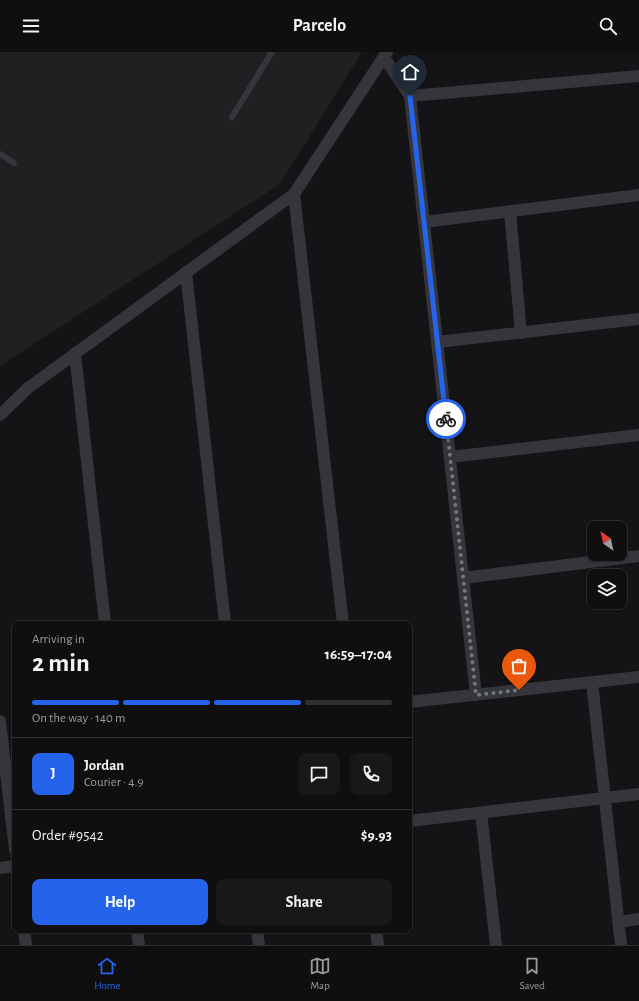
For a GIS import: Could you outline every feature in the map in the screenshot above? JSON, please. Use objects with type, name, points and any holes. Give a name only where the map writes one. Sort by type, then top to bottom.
[{"type":"street","points":[[0,415],[28,388],[294,194],[386,55],[410,96],[476,695]]},
{"type":"street","points":[[410,96],[639,76]]},
{"type":"street","points":[[294,194],[343,621]]},
{"type":"street","points":[[424,222],[639,195]]},
{"type":"street","points":[[510,211],[521,333]]},
{"type":"street","points":[[186,272],[225,621]]},
{"type":"street","points":[[437,342],[639,320]]},
{"type":"street","points":[[75,353],[105,621]]},
{"type":"street","points":[[450,457],[639,435]]},
{"type":"street","points":[[463,578],[639,556]]},
{"type":"street","points":[[412,702],[639,677]]},
{"type":"street","points":[[592,682],[621,945]]},
{"type":"street","points":[[0,721],[12,799]]},
{"type":"street","points":[[412,822],[639,794]]},
{"type":"street","points":[[481,813],[496,945]]},
{"type":"street","points":[[0,868],[12,866]]},
{"type":"street","points":[[618,922],[639,919]]},
{"type":"street","points":[[24,933],[26,945]]},
{"type":"street","points":[[137,933],[139,945]]},
{"type":"street","points":[[257,933],[259,945]]},
{"type":"street","points":[[376,933],[378,945]]},
{"type":"lane","points":[[232,117],[272,52]]},
{"type":"lane","points":[[0,154],[14,163]]},
{"type":"shaded area","points":[[0,52],[362,52],[280,184],[0,366]]},
{"type":"way so far","points":[[446,419],[476,695],[519,690]]},
{"type":"route","points":[[410,96],[446,419]]}]
